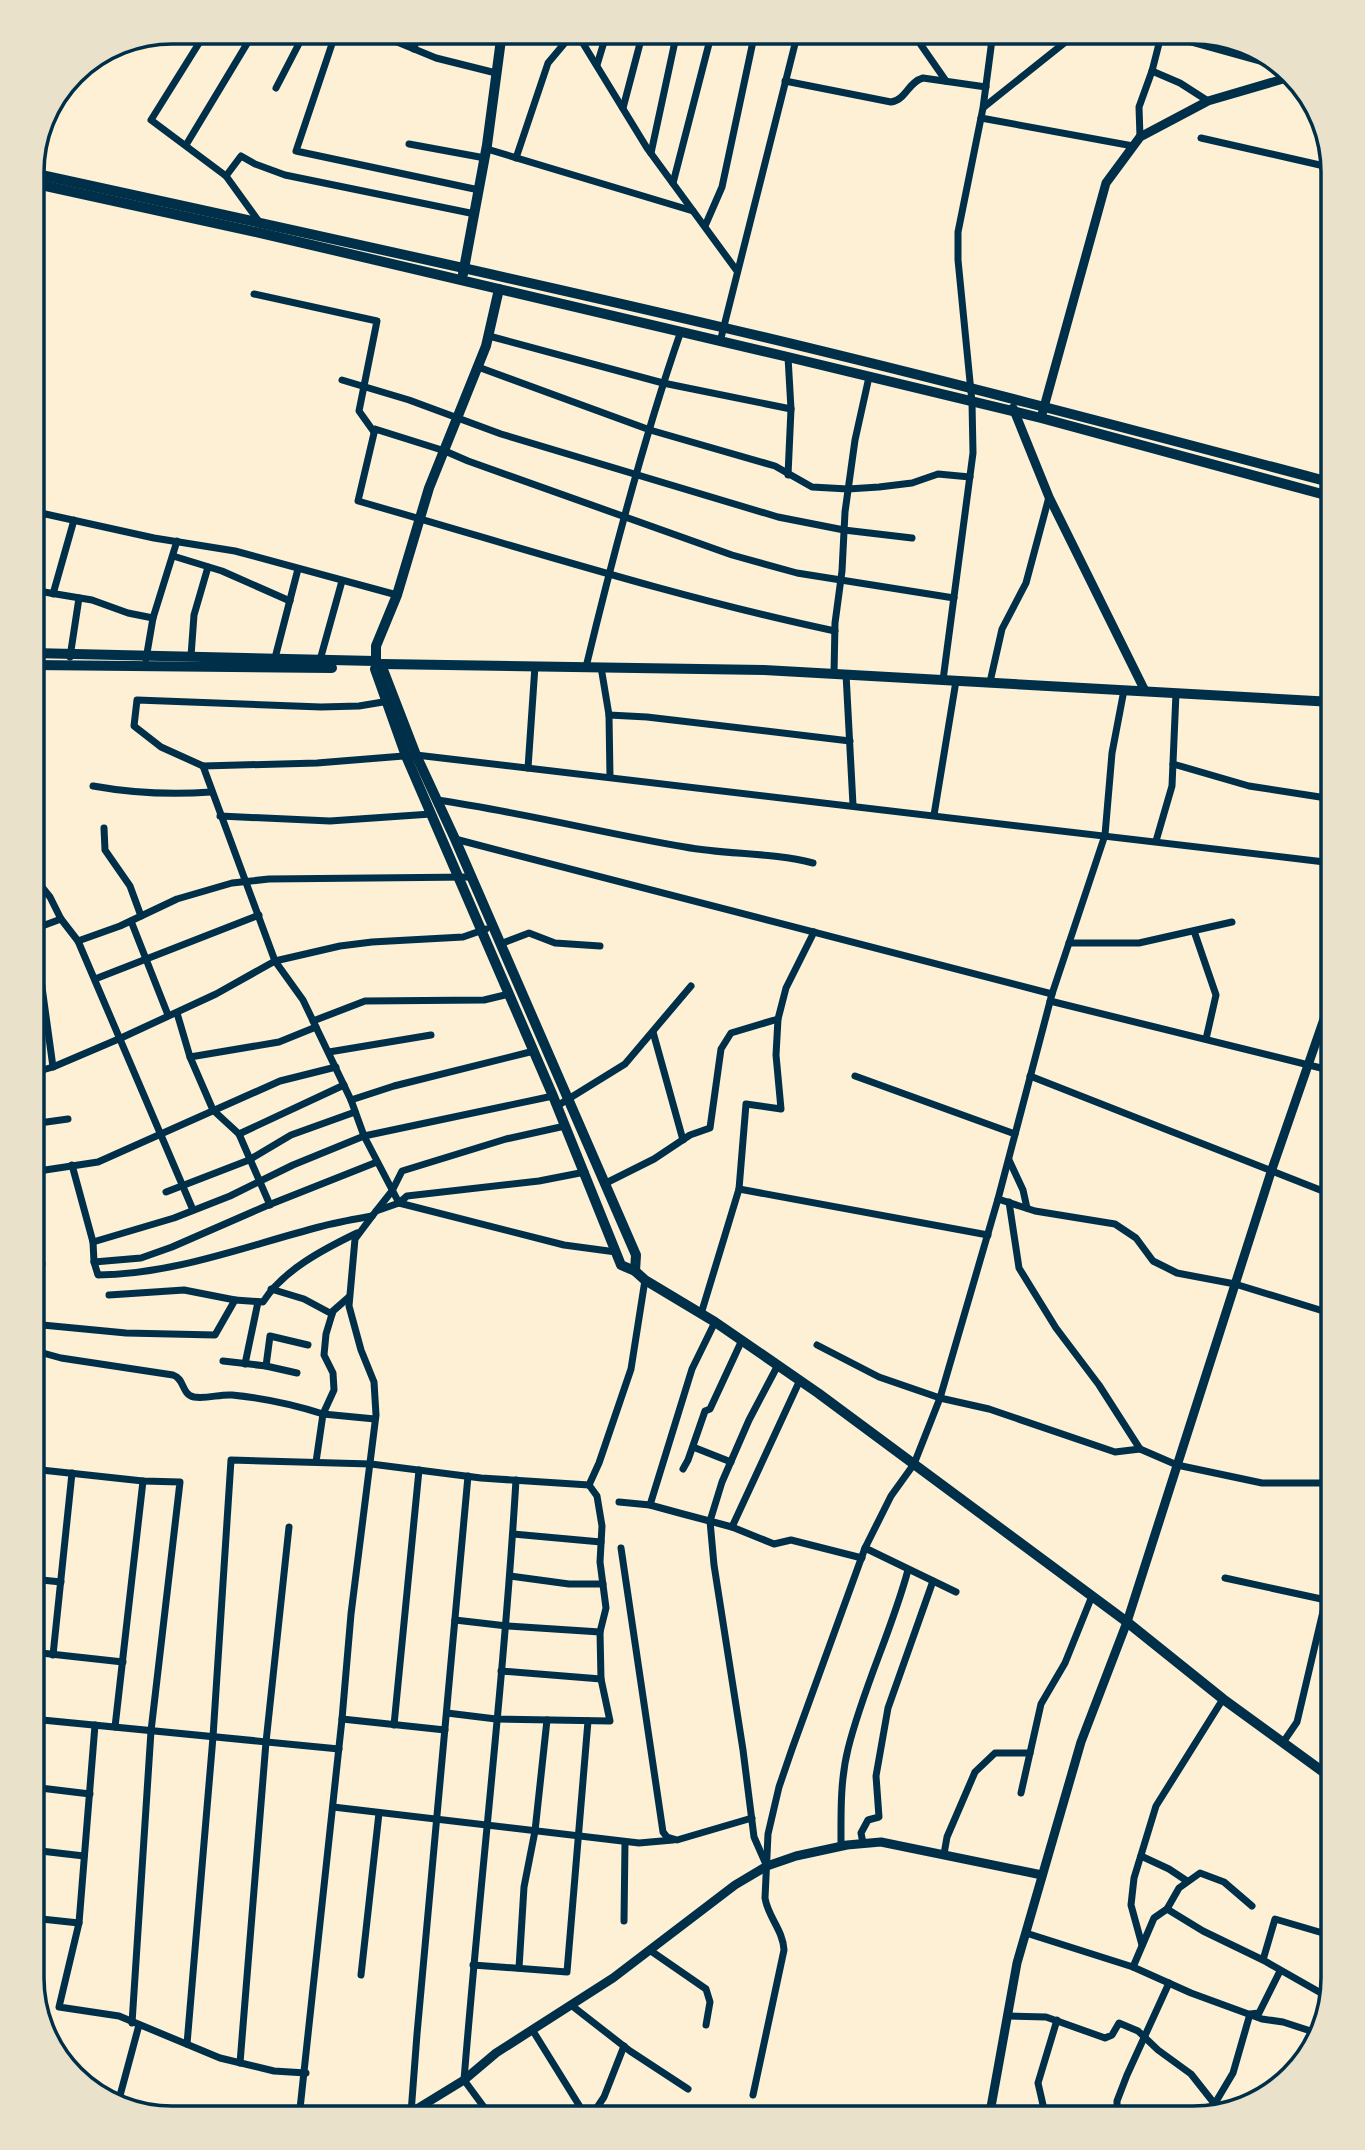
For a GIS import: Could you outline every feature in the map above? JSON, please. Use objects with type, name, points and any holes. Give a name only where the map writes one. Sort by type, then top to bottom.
[{"type":"main road","points":[[462,280],[486,153],[500,44]]},
{"type":"main road","points":[[44,176],[724,327],[1321,480]]},
{"type":"main road","points":[[44,186],[681,331],[1041,418],[1321,493]]},
{"type":"main road","points":[[499,289],[489,336],[429,488],[397,595],[376,646],[377,665],[431,814],[493,927],[636,1255],[635,1271]]},
{"type":"main road","points":[[44,655],[70,659],[146,661],[764,670],[1321,701]]},
{"type":"main road","points":[[146,661],[191,656],[320,660],[377,665]]},
{"type":"main road","points":[[44,663],[70,659]]},
{"type":"main road","points":[[411,756],[437,800],[455,839],[482,931],[585,1172],[621,1265],[635,1271],[645,1280],[715,1322],[800,1380],[1127,1622],[1223,1699],[1321,1769]]},
{"type":"street","points":[[198,44],[151,120],[226,176],[269,235]]},
{"type":"street","points":[[186,145],[247,44]]},
{"type":"street","points":[[276,88],[299,44]]},
{"type":"street","points":[[331,44],[296,150],[479,190]]},
{"type":"street","points":[[402,44],[436,58],[496,73]]},
{"type":"street","points":[[414,49],[415,44]]},
{"type":"street","points":[[516,158],[548,63],[565,44]]},
{"type":"street","points":[[583,44],[651,153],[737,271]]},
{"type":"street","points":[[597,65],[603,44]]},
{"type":"street","points":[[623,108],[640,44]]},
{"type":"street","points":[[651,153],[674,44]]},
{"type":"street","points":[[673,183],[709,44]]},
{"type":"street","points":[[705,226],[722,187],[752,44]]},
{"type":"street","points":[[720,342],[795,44]]},
{"type":"street","points":[[920,44],[946,81]]},
{"type":"street","points":[[943,680],[973,453],[972,402],[957,245],[983,108],[991,44]]},
{"type":"street","points":[[983,108],[1063,44]]},
{"type":"street","points":[[1140,137],[1139,107],[1159,44]]},
{"type":"street","points":[[1201,44],[1253,59]]},
{"type":"street","points":[[1152,71],[1180,83],[1208,101]]},
{"type":"street","points":[[785,81],[891,102],[900,100],[919,79],[986,87]]},
{"type":"street","points":[[1041,418],[1106,183],[1140,137],[1208,101],[1282,79]]},
{"type":"street","points":[[981,117],[1133,146]]},
{"type":"street","points":[[1201,138],[1321,165]]},
{"type":"street","points":[[409,144],[516,158],[694,211]]},
{"type":"street","points":[[226,176],[241,156],[285,175],[475,214]]},
{"type":"street","points":[[254,294],[377,321],[359,411],[374,432]]},
{"type":"street","points":[[586,667],[625,516],[663,383],[681,331]]},
{"type":"street","points":[[489,336],[663,383],[791,409]]},
{"type":"street","points":[[788,357],[791,409],[788,475]]},
{"type":"street","points":[[478,367],[650,430],[775,466],[812,488],[848,489],[912,483],[938,474],[970,477]]},
{"type":"street","points":[[853,805],[850,741],[835,631],[848,489],[855,440],[869,377]]},
{"type":"street","points":[[342,380],[637,476],[778,517],[844,530],[912,538]]},
{"type":"street","points":[[1014,399],[1013,412],[1049,497],[1145,691]]},
{"type":"street","points":[[835,631],[776,619],[358,501],[375,429],[445,450],[468,461],[732,555],[797,573],[954,598]]},
{"type":"street","points":[[990,682],[1002,629],[1026,583],[1049,497]]},
{"type":"street","points":[[44,514],[235,551],[397,595]]},
{"type":"street","points":[[53,594],[74,520]]},
{"type":"street","points":[[146,661],[153,618],[177,541]]},
{"type":"street","points":[[173,556],[208,567],[290,601]]},
{"type":"street","points":[[191,656],[194,615],[208,567]]},
{"type":"street","points":[[275,658],[299,569]]},
{"type":"street","points":[[320,660],[342,580]]},
{"type":"street","points":[[44,592],[79,598],[153,618]]},
{"type":"street","points":[[70,659],[79,598]]},
{"type":"street","points":[[528,768],[535,666]]},
{"type":"street","points":[[601,667],[609,715],[610,777]]},
{"type":"street","points":[[934,815],[956,681]]},
{"type":"street","points":[[753,2095],[784,1950],[779,1931],[767,1908],[768,1834],[779,1787],[865,1548],[891,1496],[915,1464],[940,1398],[988,1236],[1051,998],[1105,835],[1112,753],[1124,690]]},
{"type":"street","points":[[1156,841],[1170,795],[1176,693]]},
{"type":"street","points":[[389,701],[359,706],[321,706],[137,700],[134,726],[161,747],[203,766],[317,763],[411,756],[853,805],[1321,861]]},
{"type":"street","points":[[609,715],[850,741]]},
{"type":"street","points":[[1173,764],[1242,784],[1320,797]]},
{"type":"street","points":[[203,766],[219,816],[275,961],[303,1000],[351,1100],[364,1136],[399,1203],[564,1245],[615,1252]]},
{"type":"street","points":[[93,786],[140,793],[211,792]]},
{"type":"street","points":[[437,800],[487,807],[689,848],[813,863]]},
{"type":"street","points":[[219,816],[330,821],[431,814]]},
{"type":"street","points":[[104,828],[106,850],[130,886],[141,916]]},
{"type":"street","points":[[455,839],[800,928],[1051,998],[1321,1068]]},
{"type":"street","points":[[78,941],[131,921],[177,899],[232,883],[407,876],[465,877]]},
{"type":"street","points":[[44,891],[78,941],[193,1210]]},
{"type":"street","points":[[94,979],[259,915]]},
{"type":"street","points":[[44,925],[61,919]]},
{"type":"street","points":[[131,921],[168,1015]]},
{"type":"street","points":[[1069,943],[1139,943],[1232,922]]},
{"type":"street","points":[[44,1069],[177,1013],[275,961],[361,943],[463,937],[493,927]]},
{"type":"street","points":[[1194,931],[1216,995],[1206,1039]]},
{"type":"street","points":[[701,1314],[739,1189],[746,1104],[781,1109],[776,1055],[778,1019],[786,988],[814,932]]},
{"type":"street","points":[[500,944],[528,933],[555,943],[600,946]]},
{"type":"street","points":[[93,1242],[174,1218],[364,1136],[569,1100],[625,1064],[691,986]]},
{"type":"street","points":[[190,1057],[279,1042],[365,1001],[484,1000],[509,994]]},
{"type":"street","points":[[44,1006],[52,1067]]},
{"type":"street","points":[[177,1013],[190,1057],[213,1110],[239,1133],[270,1205]]},
{"type":"street","points":[[604,1184],[710,1128],[721,1049],[731,1033],[778,1019]]},
{"type":"street","points":[[991,2106],[1017,1963],[1081,1742],[1127,1622],[1271,1172],[1321,1029]]},
{"type":"street","points":[[653,1032],[683,1140]]},
{"type":"street","points":[[328,1052],[431,1035]]},
{"type":"street","points":[[351,1100],[394,1086],[534,1051]]},
{"type":"street","points":[[44,1171],[98,1162],[280,1082],[336,1067]]},
{"type":"street","points":[[855,1076],[1016,1133]]},
{"type":"street","points":[[1030,1076],[1321,1190]]},
{"type":"street","points":[[239,1133],[344,1085]]},
{"type":"street","points":[[166,1192],[249,1160],[291,1135],[355,1112]]},
{"type":"street","points":[[44,1122],[68,1119]]},
{"type":"street","points":[[301,2106],[351,1614],[375,1419],[374,1382],[351,1318],[349,1297],[355,1239],[392,1191],[402,1171],[506,1139],[565,1126]]},
{"type":"street","points":[[1009,1160],[1023,1190],[1027,1208]]},
{"type":"street","points":[[94,1262],[141,1258],[377,1163]]},
{"type":"street","points":[[72,1166],[93,1242],[98,1275],[130,1275],[254,1247],[374,1213],[399,1203],[407,1196],[539,1181],[585,1172]]},
{"type":"street","points":[[739,1189],[988,1236]]},
{"type":"street","points":[[998,1199],[1027,1208],[1115,1224],[1136,1238],[1153,1261],[1177,1273],[1235,1284],[1321,1310]]},
{"type":"street","points":[[1009,1202],[1019,1268],[1056,1328],[1099,1385],[1140,1449]]},
{"type":"street","points":[[109,1295],[184,1290],[234,1300],[263,1302],[271,1289],[328,1248],[361,1231]]},
{"type":"street","points":[[589,1485],[631,1369],[645,1280]]},
{"type":"street","points":[[271,1289],[304,1299],[332,1314]]},
{"type":"street","points":[[316,1462],[323,1414],[334,1390],[333,1373],[324,1355],[326,1334],[332,1314],[349,1297]]},
{"type":"street","points":[[44,1325],[126,1333],[215,1335],[234,1300]]},
{"type":"street","points":[[245,1364],[258,1302]]},
{"type":"street","points":[[650,1506],[692,1369],[715,1322]]},
{"type":"street","points":[[265,1366],[270,1336],[308,1345]]},
{"type":"street","points":[[682,1469],[693,1447],[705,1411],[710,1409],[742,1340]]},
{"type":"street","points":[[817,1345],[879,1377],[940,1398],[989,1409],[1115,1452],[1140,1449],[1177,1465],[1262,1483],[1321,1483]]},
{"type":"street","points":[[44,1353],[70,1360],[173,1375],[178,1377],[190,1396],[229,1395],[323,1414],[375,1419]]},
{"type":"street","points":[[223,1362],[265,1366],[297,1373]]},
{"type":"street","points":[[767,1866],[754,1837],[714,1566],[710,1521],[749,1420],[778,1365]]},
{"type":"street","points":[[732,1528],[800,1380]]},
{"type":"street","points":[[693,1447],[731,1462]]},
{"type":"street","points":[[187,2044],[213,1737],[231,1460],[371,1464],[468,1476],[589,1485]]},
{"type":"street","points":[[44,1470],[143,1481],[180,1482],[151,1731],[136,2024],[120,2095]]},
{"type":"street","points":[[394,1725],[419,1470]]},
{"type":"street","points":[[53,1655],[72,1473]]},
{"type":"street","points":[[412,2106],[468,1476]]},
{"type":"street","points":[[483,2106],[464,2080],[486,1825],[507,1626],[516,1480]]},
{"type":"street","points":[[115,1727],[143,1481]]},
{"type":"street","points":[[447,1713],[496,1720],[610,1721],[601,1679],[600,1632],[606,1608],[600,1562],[602,1526],[597,1496],[589,1485]]},
{"type":"street","points":[[619,1502],[650,1506],[710,1521],[774,1544],[791,1540],[862,1558]]},
{"type":"street","points":[[240,2063],[266,1742],[289,1527]]},
{"type":"street","points":[[513,1534],[601,1542]]},
{"type":"street","points":[[621,1548],[663,1832],[673,1840]]},
{"type":"street","points":[[865,1548],[956,1592]]},
{"type":"street","points":[[841,1846],[841,1798],[848,1749],[899,1604],[908,1570]]},
{"type":"street","points":[[510,1576],[569,1584],[603,1584]]},
{"type":"street","points":[[1226,1578],[1321,1599]]},
{"type":"street","points":[[44,1580],[61,1582]]},
{"type":"street","points":[[863,1843],[861,1832],[864,1826],[869,1820],[879,1817],[876,1776],[888,1708],[933,1581]]},
{"type":"street","points":[[1021,1793],[1041,1703],[1065,1663],[1092,1596]]},
{"type":"street","points":[[455,1620],[600,1632]]},
{"type":"street","points":[[1284,1741],[1297,1722],[1321,1621]]},
{"type":"street","points":[[44,1654],[123,1662]]},
{"type":"street","points":[[501,1671],[601,1679]]},
{"type":"street","points":[[1142,1945],[1130,1905],[1134,1878],[1156,1806],[1223,1699]]},
{"type":"street","points":[[342,1719],[445,1730]]},
{"type":"street","points":[[44,1720],[339,1749]]},
{"type":"street","points":[[519,1968],[524,1887],[535,1831],[547,1720]]},
{"type":"street","points":[[473,1965],[567,1972],[588,1721]]},
{"type":"street","points":[[95,1725],[79,1923],[59,2007],[118,2017],[220,2058],[274,2071],[306,2073]]},
{"type":"street","points":[[944,1854],[947,1837],[975,1772],[995,1753],[1031,1750]]},
{"type":"street","points":[[44,1788],[90,1794]]},
{"type":"street","points":[[333,1807],[639,1843],[673,1840],[752,1818]]},
{"type":"street","points":[[361,1975],[379,1813]]},
{"type":"street","points":[[624,1921],[625,1842]]},
{"type":"street","points":[[422,2106],[464,2080],[496,2053],[651,1951],[683,1923],[735,1885],[767,1866],[796,1856],[863,1843],[891,1844],[1042,1875]]},
{"type":"street","points":[[44,1851],[84,1856]]},
{"type":"street","points":[[1141,1856],[1187,1881]]},
{"type":"street","points":[[1133,1967],[1154,1918],[1167,1909],[1179,1888],[1200,1873],[1224,1882],[1252,1906]]},
{"type":"street","points":[[1167,1909],[1320,1993]]},
{"type":"street","points":[[44,1919],[79,1923]]},
{"type":"street","points":[[1264,1960],[1275,1919],[1321,1933]]},
{"type":"street","points":[[1026,1933],[1133,1967],[1250,2014],[1310,2031]]},
{"type":"street","points":[[651,1951],[706,1989],[710,2002],[706,2025]]},
{"type":"street","points":[[1250,2014],[1259,2013],[1280,1971]]},
{"type":"street","points":[[1117,2106],[1169,1983]]},
{"type":"street","points":[[570,2005],[688,2089]]},
{"type":"street","points":[[1214,2104],[1233,2073],[1250,2014]]},
{"type":"street","points":[[1007,2016],[1046,2017],[1105,2038],[1112,2035],[1119,2023],[1138,2031],[1191,2074],[1214,2104]]},
{"type":"street","points":[[1043,2106],[1038,2083],[1057,2021]]},
{"type":"street","points":[[533,2031],[581,2106]]},
{"type":"street","points":[[598,2106],[604,2097],[624,2046]]}]
